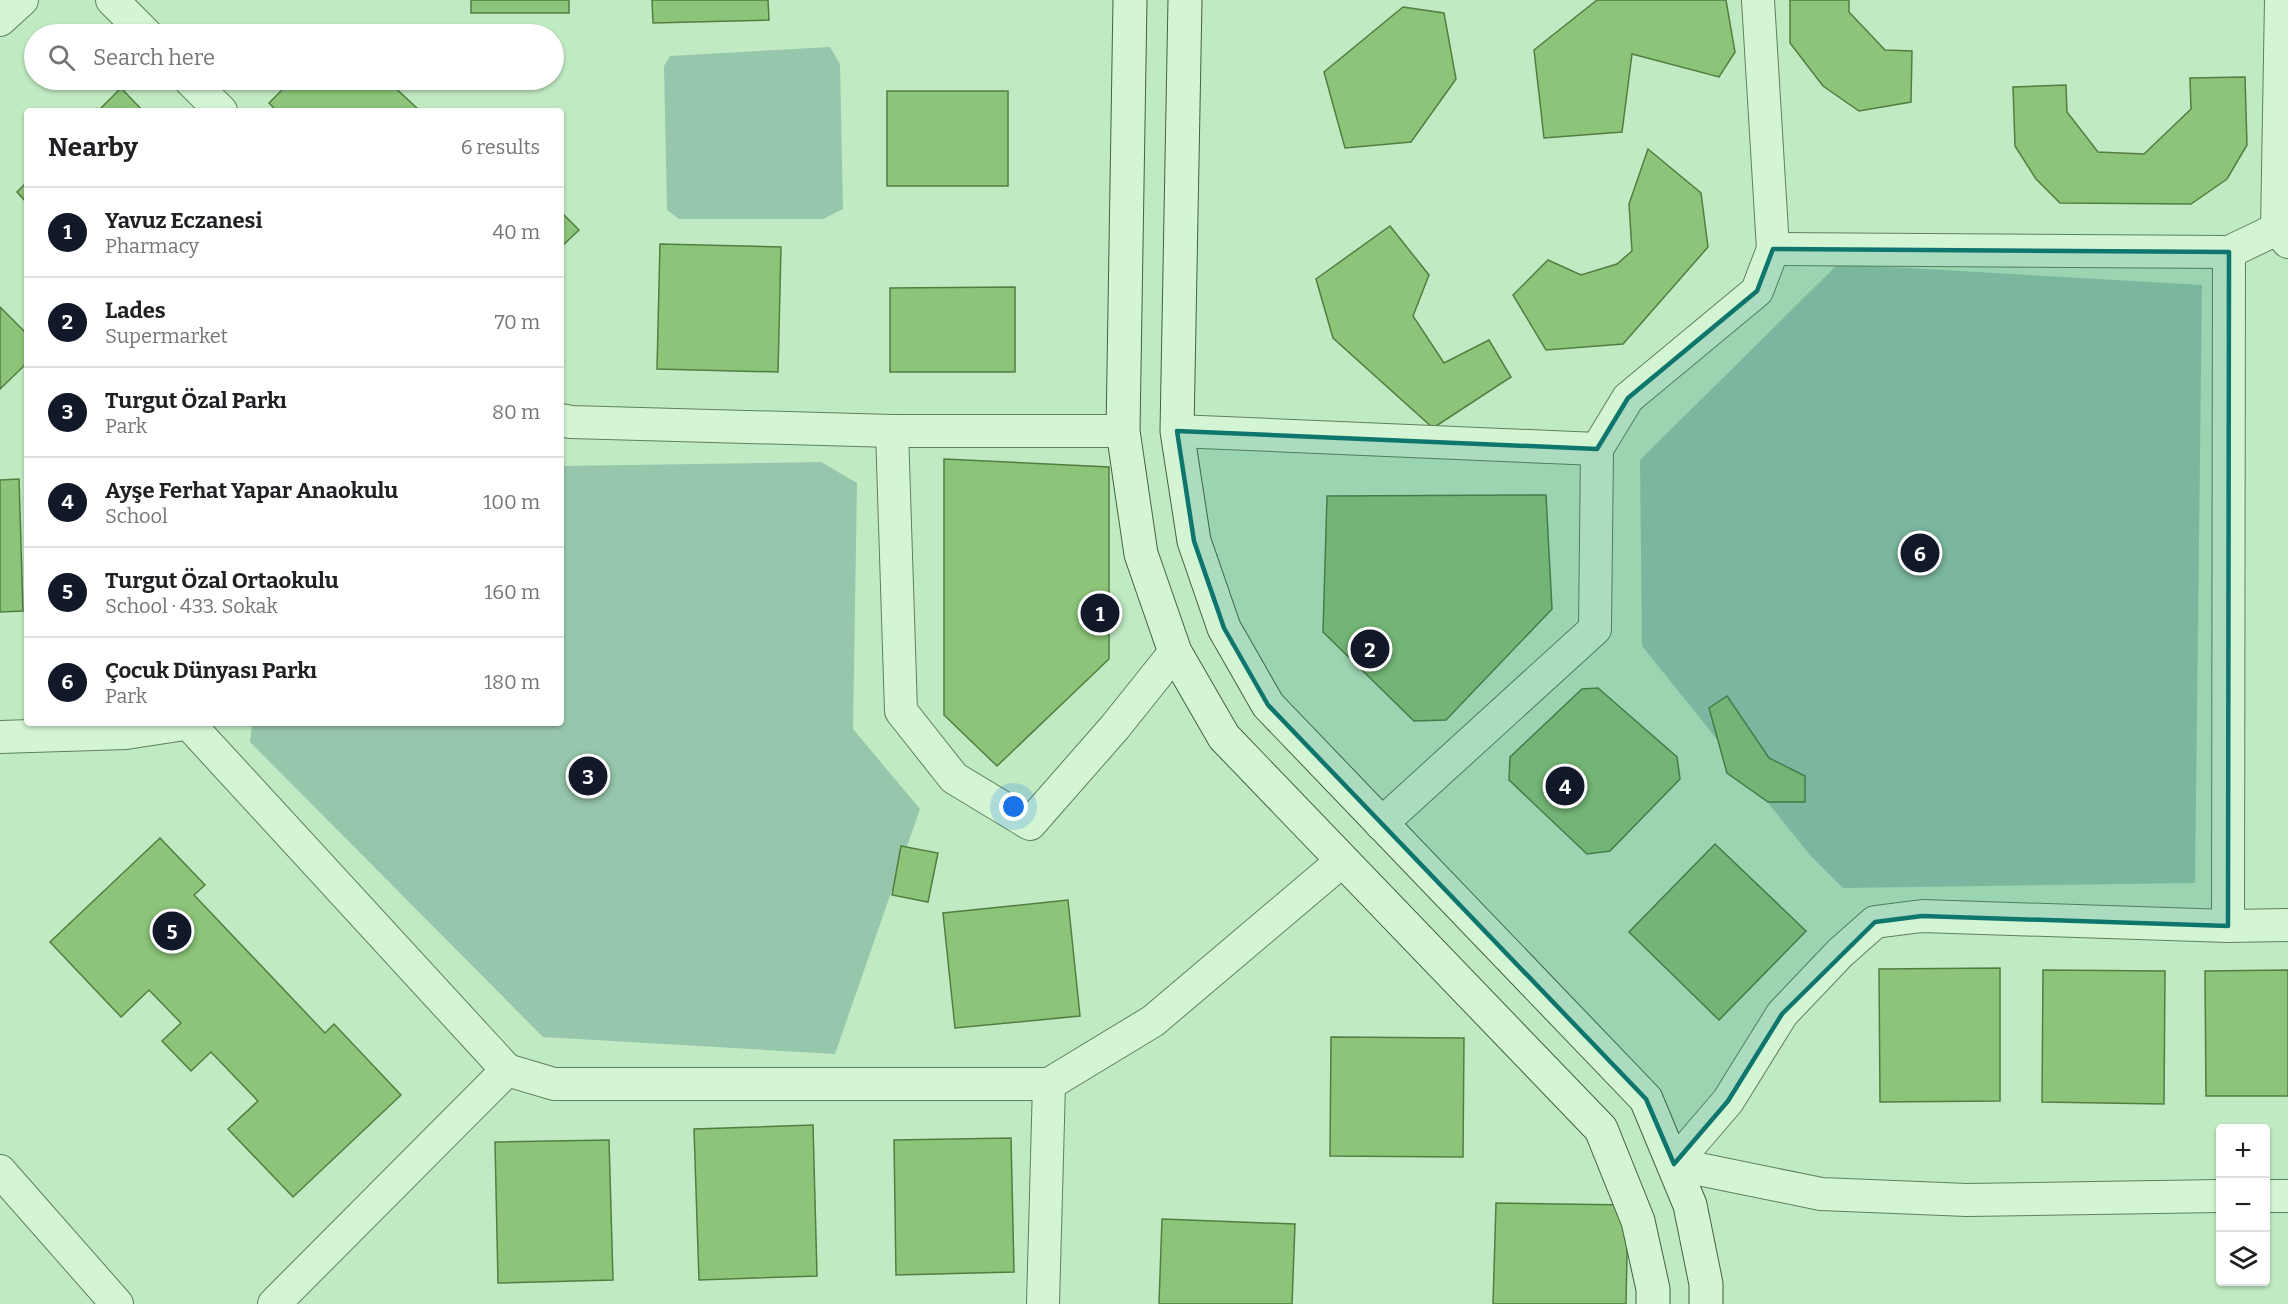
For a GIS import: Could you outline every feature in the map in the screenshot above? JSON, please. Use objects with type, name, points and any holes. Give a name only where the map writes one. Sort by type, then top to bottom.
[{"type":"street","points":[[0,20],[22,0]]},
{"type":"street","points":[[112,0],[136,24]]},
{"type":"street","points":[[1130,0],[1123,431],[1141,554],[1175,651],[1224,737],[1601,1129],[1638,1221],[1653,1289],[1653,1304]]},
{"type":"street","points":[[1185,0],[1177,431],[1194,541],[1224,628],[1268,705],[1646,1100],[1690,1205],[1706,1284],[1706,1304]]},
{"type":"street","points":[[1381,825],[1595,629],[1597,449],[1628,398],[1757,291],[1773,249],[1758,0]]},
{"type":"street","points":[[1773,249],[2229,252],[2283,235],[2281,0]]},
{"type":"street","points":[[200,90],[218,108]]},
{"type":"street","points":[[2228,927],[2229,252]]},
{"type":"street","points":[[564,421],[571,423],[892,431],[1123,431]]},
{"type":"street","points":[[892,431],[901,711],[954,778],[1030,825],[1115,727],[1175,651]]},
{"type":"street","points":[[1177,431],[1597,449]]},
{"type":"street","points":[[0,737],[126,733],[176,726]]},
{"type":"street","points":[[192,726],[507,1070],[554,1084],[1049,1084],[1153,1021],[1342,861]]},
{"type":"street","points":[[1674,1164],[1728,1101],[1782,1014],[1840,953],[1875,922],[1922,916],[2228,927],[2288,925]]},
{"type":"street","points":[[274,1304],[507,1070]]},
{"type":"street","points":[[1043,1304],[1049,1084]]},
{"type":"street","points":[[1674,1164],[1821,1194],[1967,1200],[2216,1196]]},
{"type":"street","points":[[0,1171],[117,1304]]},
{"type":"street","points":[[2270,1196],[2288,1196]]},
{"type":"highlighted area","points":[[1773,249],[2229,252],[2228,926],[1922,916],[1875,922],[1782,1014],[1728,1101],[1674,1164],[1646,1099],[1268,705],[1224,628],[1194,541],[1177,431],[1597,449],[1628,398],[1757,291]]},
{"type":"green space","points":[[830,47],[840,64],[843,209],[823,219],[679,219],[667,210],[664,66],[670,56]]},
{"type":"green space","points":[[1838,264],[2202,285],[2195,883],[1843,888],[1810,855],[1642,646],[1640,460]]},
{"type":"green space","points":[[821,462],[857,483],[853,729],[920,809],[835,1054],[543,1037],[250,742],[252,726],[564,726],[564,466]]},
{"type":"building","points":[[471,0],[569,0],[569,13],[471,13]]},
{"type":"building","points":[[652,0],[768,0],[769,20],[653,23]]},
{"type":"building","points":[[1597,0],[1726,0],[1735,52],[1719,77],[1632,54],[1622,132],[1544,138],[1534,50]]},
{"type":"building","points":[[1790,0],[1849,0],[1849,12],[1885,50],[1912,51],[1911,102],[1859,111],[1823,86],[1790,43]]},
{"type":"building","points":[[1403,7],[1444,13],[1456,79],[1411,142],[1345,148],[1324,72]]},
{"type":"building","points":[[2245,77],[2247,145],[2227,179],[2191,204],[2060,203],[2036,179],[2015,146],[2013,87],[2066,85],[2067,112],[2098,152],[2144,154],[2191,109],[2190,78]]},
{"type":"building","points":[[119,90],[123,90],[140,108],[101,108]]},
{"type":"building","points":[[282,90],[398,90],[417,108],[274,108],[269,103]]},
{"type":"building","points":[[887,91],[1008,91],[1008,186],[887,186]]},
{"type":"building","points":[[1648,149],[1701,193],[1708,247],[1623,344],[1546,350],[1513,295],[1548,260],[1581,275],[1617,264],[1632,251],[1629,204]]},
{"type":"building","points":[[24,185],[24,200],[17,192]]},
{"type":"building","points":[[564,215],[579,230],[564,244]]},
{"type":"building","points":[[1390,226],[1429,275],[1413,316],[1444,363],[1489,340],[1511,377],[1433,428],[1333,338],[1316,279]]},
{"type":"building","points":[[660,244],[781,247],[778,372],[657,369]]},
{"type":"building","points":[[1015,287],[1015,372],[890,372],[890,288]]},
{"type":"building","points":[[0,307],[24,331],[24,366],[0,389]]},
{"type":"building","points":[[944,459],[1109,467],[1109,659],[997,766],[944,715]]},
{"type":"building","points":[[19,479],[23,611],[0,612],[0,480]]},
{"type":"building","points":[[1546,495],[1552,609],[1446,720],[1414,721],[1323,632],[1327,496]]},
{"type":"building","points":[[1598,688],[1677,757],[1680,779],[1610,851],[1587,854],[1509,780],[1510,757],[1582,689]]},
{"type":"building","points":[[1727,696],[1769,758],[1805,776],[1805,802],[1768,802],[1727,773],[1709,708]]},
{"type":"building","points":[[160,838],[205,885],[194,895],[325,1033],[334,1024],[401,1095],[293,1197],[228,1129],[258,1101],[211,1052],[191,1071],[162,1041],[181,1023],[149,990],[121,1017],[50,942]]},
{"type":"building","points":[[1715,844],[1806,931],[1719,1020],[1629,932]]},
{"type":"building","points":[[901,846],[938,853],[928,902],[892,895]]},
{"type":"building","points":[[1068,900],[1080,1016],[955,1028],[943,913]]},
{"type":"building","points":[[2000,968],[2000,1101],[1880,1102],[1879,969]]},
{"type":"building","points":[[2043,970],[2165,971],[2164,1104],[2042,1102]]},
{"type":"building","points":[[2288,970],[2288,1096],[2206,1096],[2205,971]]},
{"type":"building","points":[[1331,1037],[1464,1038],[1463,1157],[1330,1156]]},
{"type":"building","points":[[813,1125],[817,1276],[699,1280],[694,1129]]},
{"type":"building","points":[[1011,1138],[1014,1272],[896,1275],[894,1140]]},
{"type":"building","points":[[609,1140],[613,1280],[498,1283],[495,1142]]},
{"type":"building","points":[[1496,1203],[1628,1205],[1626,1304],[1493,1304]]},
{"type":"building","points":[[1162,1219],[1295,1224],[1292,1304],[1159,1304]]},
{"type":"place","name":"Çocuk Dünyası Parkı","points":[[1920,553]]},
{"type":"place","name":"Yavuz Eczanesi","points":[[1100,613]]},
{"type":"place","name":"Lades","points":[[1370,649]]},
{"type":"place","name":"Turgut Özal Parkı","points":[[588,776]]},
{"type":"place","name":"Ayşe Ferhat Yapar Anaokulu","points":[[1565,786]]},
{"type":"place","name":"Turgut Özal Ortaokulu","points":[[172,931]]}]
